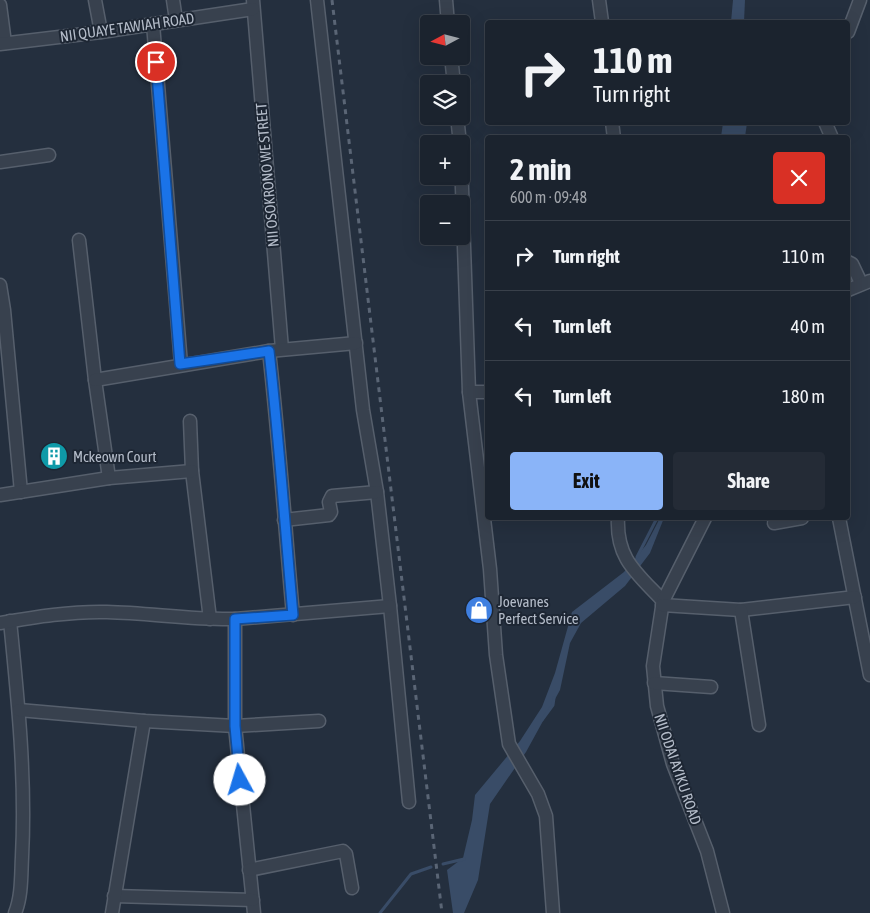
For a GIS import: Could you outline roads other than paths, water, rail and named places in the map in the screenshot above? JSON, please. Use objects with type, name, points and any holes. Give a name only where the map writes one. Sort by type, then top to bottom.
[{"type":"street","points":[[95,0],[101,32]]},
{"type":"street","points":[[173,0],[176,20]]},
{"type":"street","points":[[318,0],[363,410],[377,492],[390,606],[409,802]]},
{"type":"street","points":[[446,0],[447,15]]},
{"type":"street","points":[[599,0],[602,20]]},
{"type":"street","points":[[850,27],[860,0]]},
{"type":"street","name":"NII QUAYE TAWIAH ROAD","points":[[3,44],[153,24],[253,4]]},
{"type":"street","name":"NII OSOKRONO WE STREET","points":[[253,4],[282,350]]},
{"type":"street","points":[[0,5],[3,44]]},
{"type":"street","points":[[153,24],[180,364]]},
{"type":"street","points":[[0,162],[49,155]]},
{"type":"street","points":[[462,185],[469,392],[490,569],[496,654],[509,744],[538,794],[546,816],[553,913]]},
{"type":"street","points":[[79,240],[95,380],[109,478]]},
{"type":"street","points":[[850,263],[866,282],[850,289]]},
{"type":"street","points":[[0,286],[21,492]]},
{"type":"street","points":[[95,380],[180,364],[269,351],[356,343]]},
{"type":"street","points":[[269,351],[283,472],[284,520],[293,615]]},
{"type":"street","points":[[469,392],[485,392]]},
{"type":"street","points":[[190,421],[192,471],[210,619]]},
{"type":"street","points":[[0,495],[109,478],[192,471]]},
{"type":"street","points":[[284,520],[329,515],[331,512],[329,502],[332,496],[377,492]]},
{"type":"street","points":[[618,520],[618,532],[627,561],[635,573],[662,603],[741,610],[855,597]]},
{"type":"street","name":"NII ODAI AYIKU ROAD","points":[[703,520],[662,603],[653,666],[662,728],[673,764],[707,851],[723,913]]},
{"type":"street","points":[[774,523],[791,520]]},
{"type":"street","points":[[839,520],[870,675]]},
{"type":"street","points":[[15,913],[20,889],[24,819],[19,710],[5,622],[58,615],[107,612],[235,619],[390,606]]},
{"type":"street","points":[[741,610],[758,724]]},
{"type":"street","points":[[114,896],[253,907],[235,726],[235,619]]},
{"type":"street","points":[[654,683],[711,687]]},
{"type":"street","points":[[19,710],[144,721],[235,726],[319,721]]},
{"type":"street","points":[[112,913],[144,721]]},
{"type":"street","points":[[249,870],[343,850],[346,854],[352,888]]},
{"type":"water","points":[[733,0],[745,0],[744,20],[731,20]]},
{"type":"water","points":[[723,125],[747,125],[745,135],[721,135]]},
{"type":"water","points":[[659,520],[663,520],[650,553],[625,586],[581,623],[570,643],[560,690],[526,752],[490,804],[478,880],[464,913],[453,913],[447,870],[463,858],[472,820],[475,795],[520,741],[542,707],[555,673],[572,612],[624,572],[646,545]]},
{"type":"waterway","points":[[637,557],[656,520]]},
{"type":"waterway","points":[[542,720],[553,705],[554,698]]},
{"type":"waterway","points":[[443,864],[464,859]]},
{"type":"waterway","points":[[380,913],[411,874],[431,867]]},
{"type":"railway","points":[[332,0],[442,913]]},
{"type":"place","name":"Mckeown Court","points":[[54,456]]},
{"type":"place","name":"Joevanes Perfect Service","points":[[479,610]]}]
